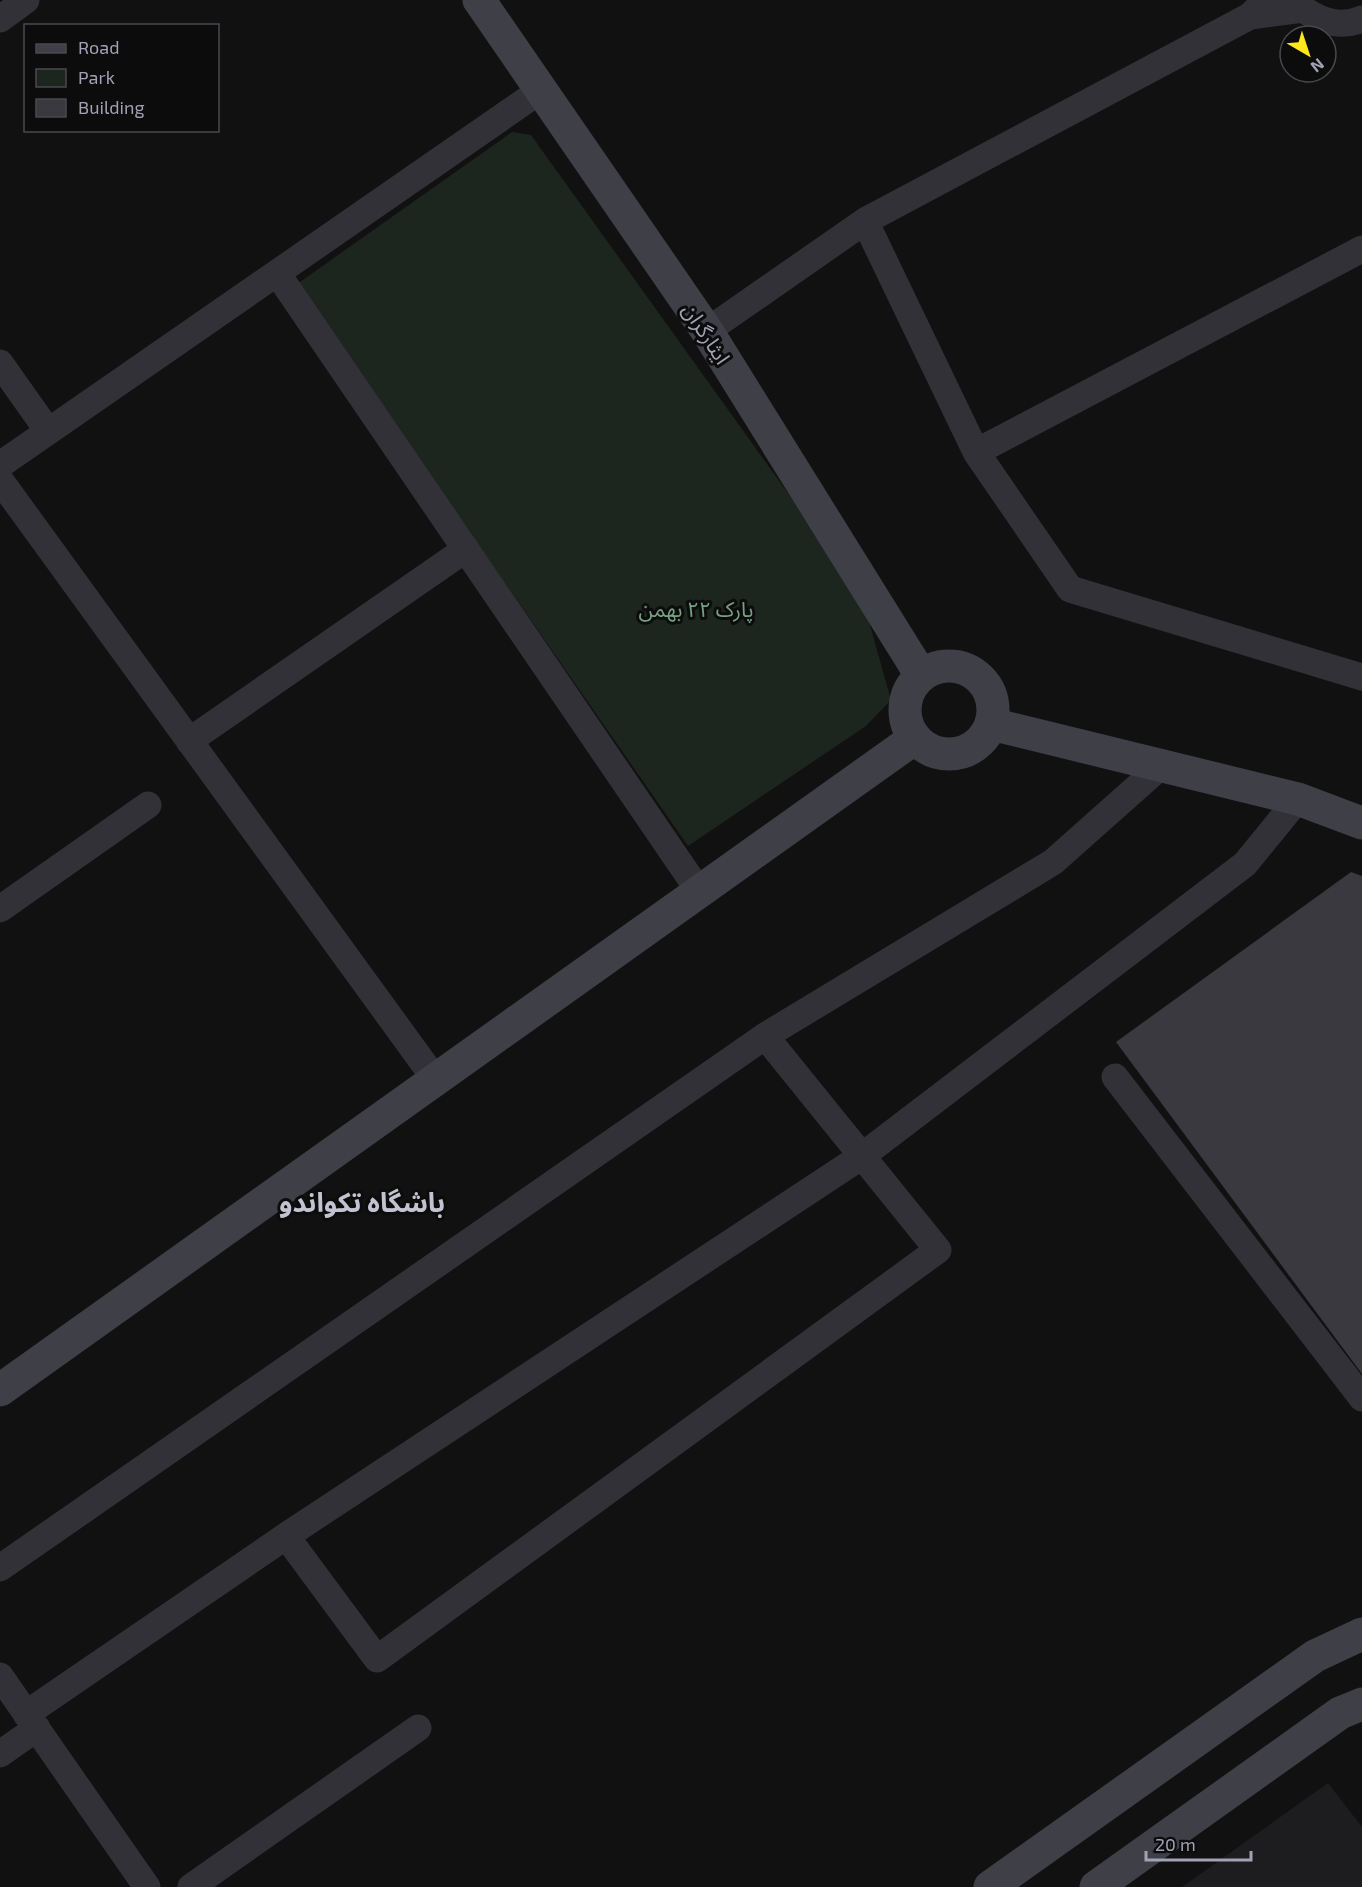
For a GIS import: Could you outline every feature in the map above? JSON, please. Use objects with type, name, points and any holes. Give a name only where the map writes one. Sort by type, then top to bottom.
[{"type":"street","points":[[0,19],[26,0]]},
{"type":"street","name":"ایثارگران","points":[[479,0],[707,331],[921,675]]},
{"type":"street","points":[[707,331],[864,221],[1258,8],[1304,9],[1318,19],[1335,24],[1354,23],[1362,19]]},
{"type":"street","points":[[0,465],[541,90]]},
{"type":"street","points":[[864,221],[975,452],[1071,589],[1362,677]]},
{"type":"street","points":[[975,452],[1362,249]]},
{"type":"street","points":[[277,273],[699,891]]},
{"type":"street","points":[[0,363],[48,431]]},
{"type":"street","points":[[0,480],[435,1079]]},
{"type":"street","points":[[189,741],[466,549]]},
{"type":"street","points":[[952,665],[968,669],[981,678],[990,692],[994,708],[991,724],[985,736],[964,752],[951,754],[937,752],[925,747],[915,738],[908,726],[905,712],[906,699],[912,686],[921,675],[936,667],[952,665]]},
{"type":"street","points":[[991,724],[1298,799],[1362,823]]},
{"type":"street","points":[[0,1390],[915,738]]},
{"type":"street","points":[[0,1568],[765,1036],[1053,862],[1161,766]]},
{"type":"street","points":[[0,1754],[32,1721],[285,1536],[862,1156],[1245,864],[1298,799]]},
{"type":"street","points":[[0,909],[148,805]]},
{"type":"street","points":[[285,1536],[377,1659],[938,1250],[765,1036]]},
{"type":"street","points":[[1115,1077],[1362,1398]]},
{"type":"street","points":[[990,1887],[1315,1656],[1362,1634]]},
{"type":"street","points":[[0,1676],[147,1887]]},
{"type":"street","points":[[1096,1887],[1340,1713],[1362,1704]]},
{"type":"street","points":[[191,1887],[418,1728]]},
{"type":"shaded area","points":[[1328,1783],[1362,1827],[1362,1887],[1182,1887]]},
{"type":"green space","name":"پارک ۲۲ بهمن","points":[[512,132],[531,135],[851,581],[870,625],[891,700],[866,726],[688,846],[297,284]]},
{"type":"building","points":[[1351,872],[1362,876],[1362,1374],[1116,1042]]},
{"type":"district","name":"باشگاه تکواندو","points":[[362,1201]]}]
